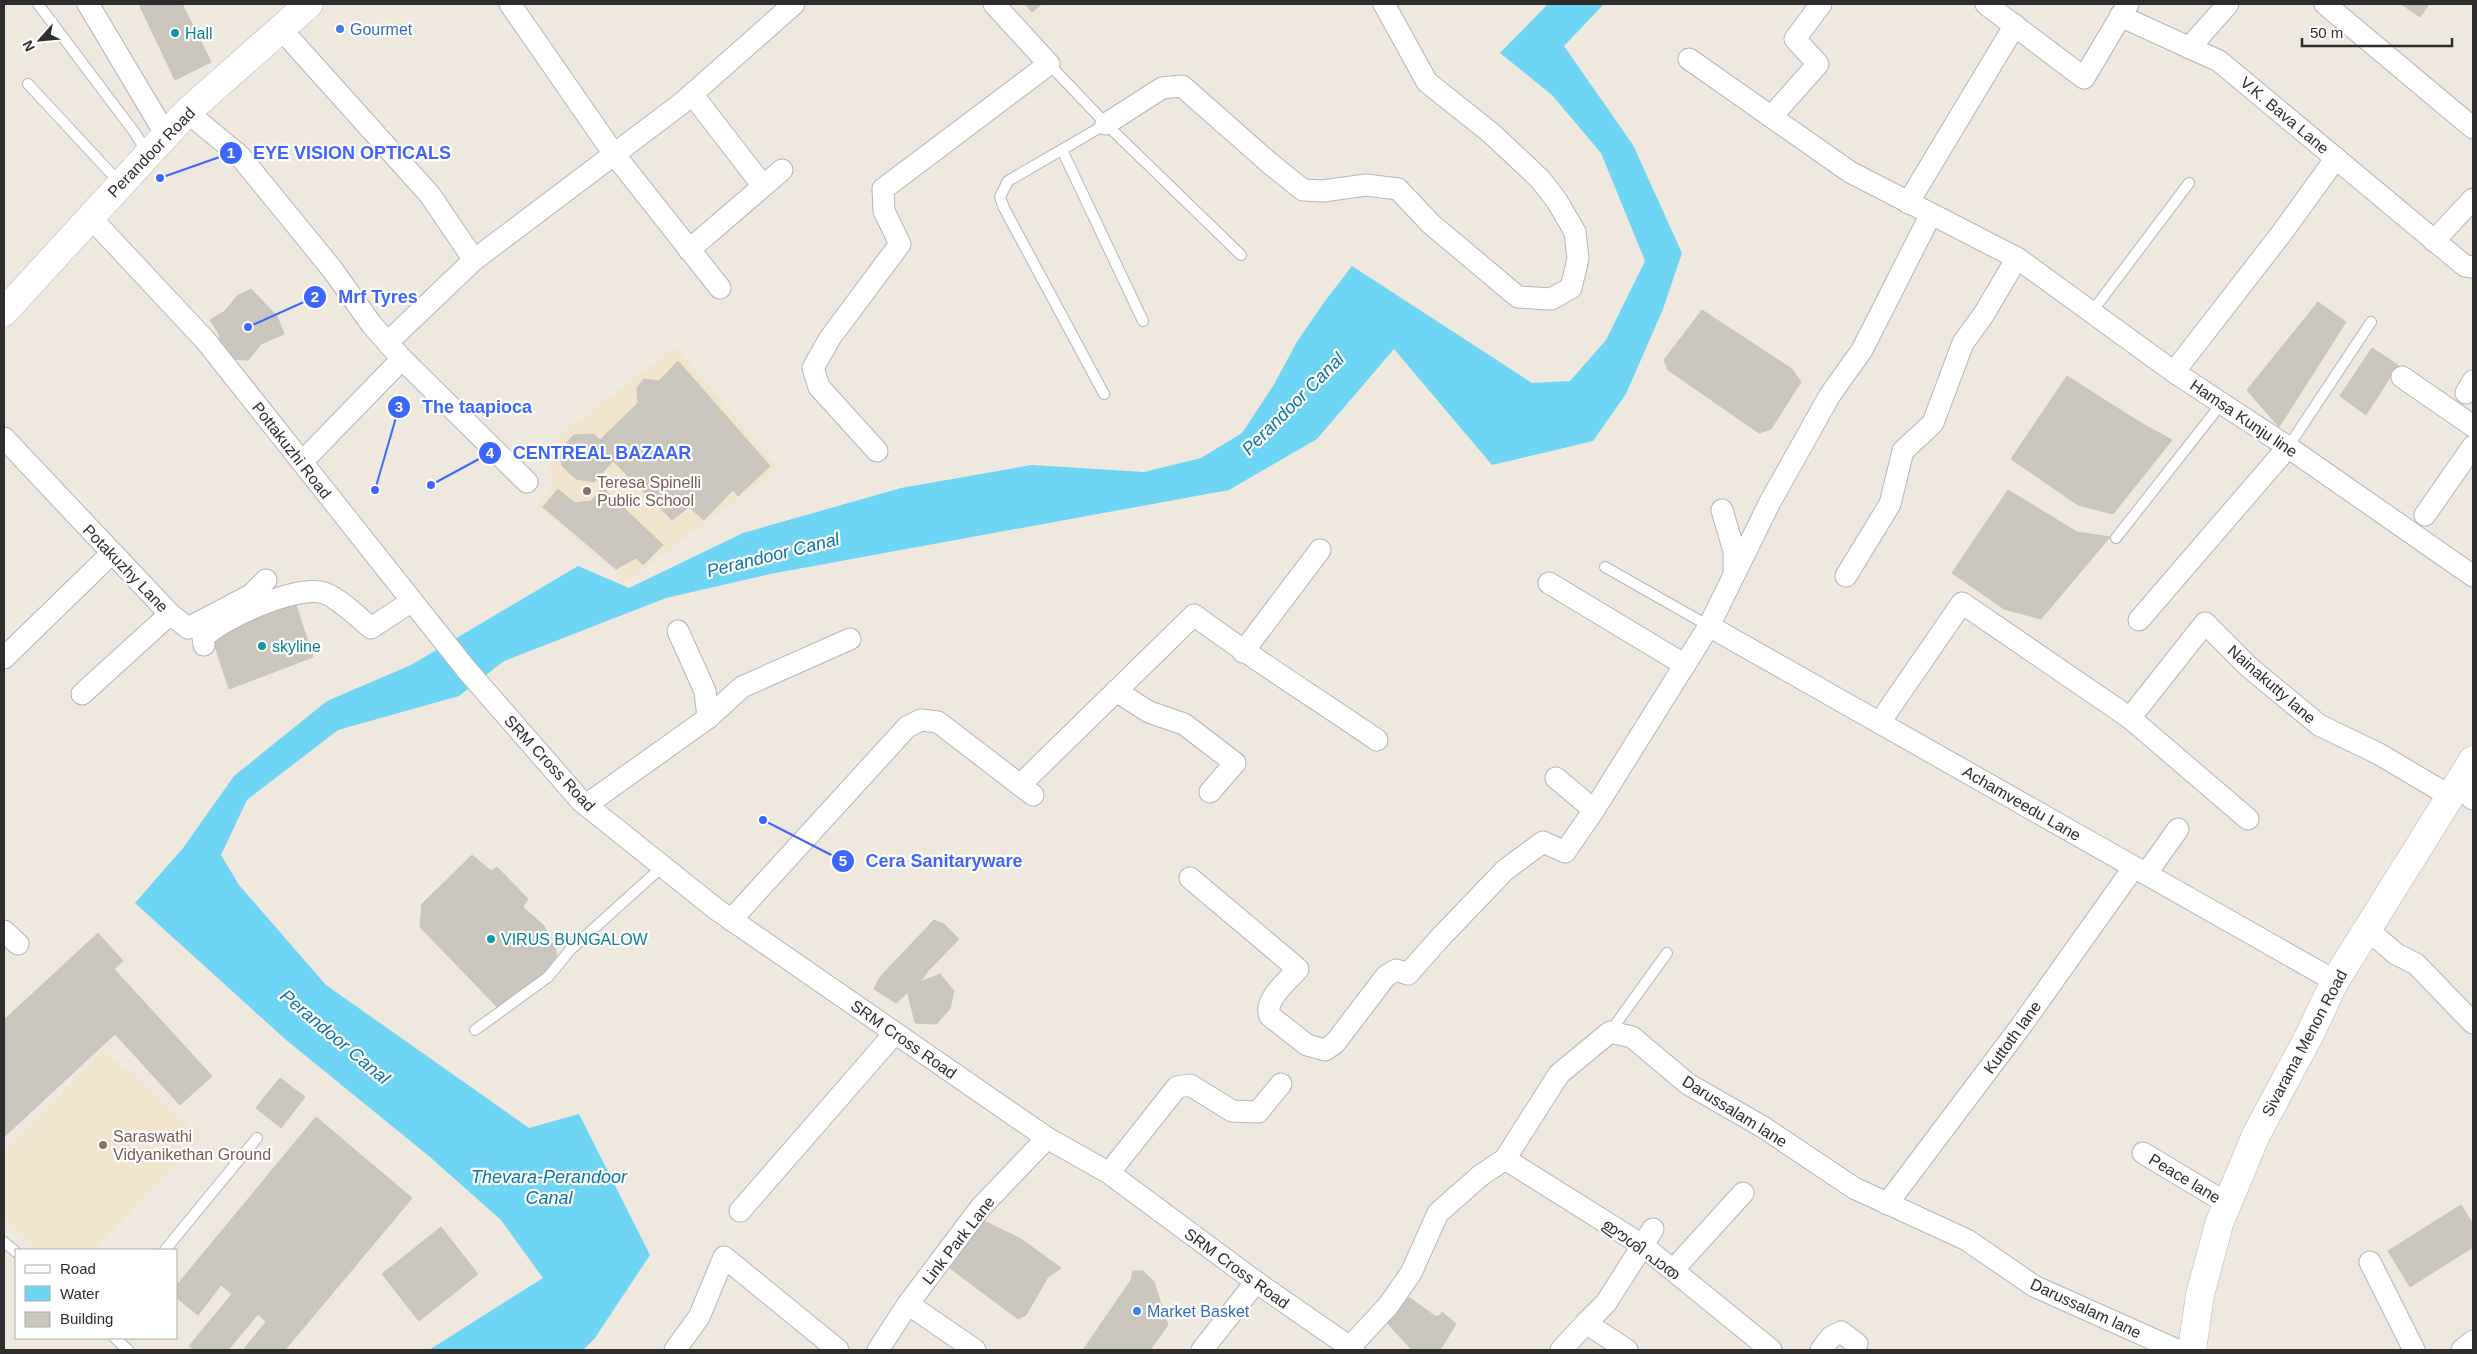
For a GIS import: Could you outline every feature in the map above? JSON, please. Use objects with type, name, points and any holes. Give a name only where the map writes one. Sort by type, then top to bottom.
[{"type":"street","points":[[88,4],[157,145]]},
{"type":"street","name":"Perandoor Road","points":[[4,312],[120,183],[187,112],[309,4]]},
{"type":"street","points":[[510,4],[614,154],[720,288]]},
{"type":"street","points":[[388,342],[474,260],[692,94],[794,4]]},
{"type":"street","points":[[877,451],[819,387],[813,368],[830,338],[900,244],[884,210],[883,189],[1049,64],[994,4]]},
{"type":"street","points":[[1106,124],[1131,106],[1162,88],[1182,86],[1272,166],[1303,190],[1323,191],[1366,185],[1398,189],[1431,224],[1518,296],[1551,299],[1571,288],[1578,259],[1575,232],[1557,201],[1540,179],[1491,133],[1427,82],[1384,4]]},
{"type":"street","points":[[1771,116],[1818,64],[1795,40],[1821,4]]},
{"type":"street","points":[[1986,4],[2084,78],[2124,10]]},
{"type":"street","points":[[2189,48],[2228,4]]},
{"type":"street","points":[[2324,4],[2473,128]]},
{"type":"street","name":"V.K. Bava Lane","points":[[2124,10],[2189,48],[2219,61],[2465,266],[2473,267]]},
{"type":"street","points":[[1908,203],[2015,25]]},
{"type":"street","points":[[281,29],[430,195],[474,260]]},
{"type":"street","name":"Hamsa Kunju line","points":[[1690,59],[1850,172],[2017,258],[2174,372],[2288,447],[2473,576]]},
{"type":"street","points":[[692,94],[763,186]]},
{"type":"street","points":[[187,112],[239,155],[402,359],[527,482]]},
{"type":"street","points":[[2174,372],[2281,234],[2336,158]]},
{"type":"street","points":[[689,250],[782,170]]},
{"type":"street","points":[[2434,240],[2473,199]]},
{"type":"street","points":[[1190,878],[1298,969],[1271,1000],[1268,1011],[1270,1016],[1307,1045],[1325,1050],[1335,1043],[1386,976],[1396,970],[1408,974],[1505,870],[1543,842],[1565,852],[1594,810],[1709,626],[1770,502],[1830,395],[1862,350],[1931,214]]},
{"type":"street","name":"Pottakuzhi Road","points":[[90,218],[206,341],[484,691]]},
{"type":"street","points":[[1846,576],[1890,504],[1903,452],[1933,424],[1963,343],[1984,314],[2017,258]]},
{"type":"street","points":[[302,462],[402,359]]},
{"type":"street","points":[[2402,377],[2473,426]]},
{"type":"street","name":"Potakuzhy Lane","points":[[4,438],[170,614],[188,628],[251,595],[266,580]]},
{"type":"street","points":[[2425,515],[2473,446]]},
{"type":"street","points":[[2139,620],[2288,447]]},
{"type":"street","points":[[1722,510],[1734,552],[1734,576]]},
{"type":"street","points":[[1243,652],[1320,550]]},
{"type":"street","points":[[4,658],[112,553]]},
{"type":"street","points":[[1549,583],[1685,665]]},
{"type":"street","points":[[204,645],[203,638],[210,630],[274,599],[304,593],[321,592],[331,596],[371,628],[412,602]]},
{"type":"street","points":[[1880,722],[1962,603],[2130,718],[2248,819]]},
{"type":"street","points":[[82,694],[170,614]]},
{"type":"street","points":[[731,920],[907,727],[921,720],[938,722],[1027,790],[1116,692],[1194,614],[1243,652],[1290,681],[1377,740]]},
{"type":"street","name":"Nainakutty lane","points":[[2130,718],[2205,623],[2250,668],[2319,725],[2460,794]]},
{"type":"street","name":"Achamveedu Lane","points":[[1709,626],[2335,981]]},
{"type":"street","points":[[678,631],[705,691],[708,718]]},
{"type":"street","points":[[586,805],[708,718],[742,687],[850,639]]},
{"type":"street","name":"SRM Cross Road","points":[[484,691],[586,805],[731,920],[1047,1138],[1109,1173],[1256,1282],[1352,1349]]},
{"type":"street","points":[[1116,692],[1149,712],[1184,724],[1235,763],[1210,792]]},
{"type":"street","name":"Sivarama Menon Road","points":[[2192,1350],[2200,1295],[2219,1224],[2256,1134],[2309,1036],[2335,981],[2367,929],[2460,794],[2473,760]]},
{"type":"street","points":[[1556,778],[1594,810]]},
{"type":"street","name":"Kuttoth lane","points":[[1888,1204],[2140,871],[2178,829]]},
{"type":"street","points":[[2367,929],[2396,954],[2416,964],[2473,1023]]},
{"type":"street","points":[[1352,1349],[1388,1306],[1411,1273],[1438,1213],[1480,1176],[1505,1159],[1559,1074],[1610,1032]]},
{"type":"street","name":"Darussalam lane","points":[[1610,1032],[1632,1037],[1688,1084],[1763,1127],[1854,1188],[1967,1240],[2034,1286],[2177,1350]]},
{"type":"street","points":[[740,1211],[896,1034]]},
{"type":"street","points":[[1109,1173],[1177,1087],[1190,1084],[1232,1111],[1258,1112],[1281,1084]]},
{"type":"street","name":"Link Park Lane","points":[[878,1350],[908,1304],[981,1207],[1047,1138]]},
{"type":"street","name":"Peace lane","points":[[2143,1153],[2228,1204]]},
{"type":"street","name":"ഈശി പാത","points":[[1505,1159],[1648,1237],[1673,1270],[1771,1350]]},
{"type":"street","points":[[1673,1270],[1743,1193]]},
{"type":"street","points":[[1561,1350],[1606,1303],[1648,1237]]},
{"type":"street","points":[[675,1350],[699,1317],[724,1257],[838,1350]]},
{"type":"street","points":[[2370,1262],[2414,1350]]},
{"type":"street","points":[[1202,1350],[1256,1282]]},
{"type":"street","points":[[908,1304],[975,1350]]},
{"type":"street","points":[[1586,1323],[1627,1350]]},
{"type":"street","points":[[1821,1350],[1831,1337],[1841,1332],[1857,1344]]},
{"type":"street","points":[[2462,1350],[2473,1341]]},
{"type":"lane","points":[[38,4],[135,133],[157,145]]},
{"type":"lane","points":[[1049,64],[1106,124],[1241,255]]},
{"type":"lane","points":[[28,84],[120,183]]},
{"type":"lane","points":[[1104,394],[1004,208],[1000,197],[1008,182],[1106,124]]},
{"type":"lane","points":[[1062,150],[1143,321]]},
{"type":"lane","points":[[2091,313],[2189,183]]},
{"type":"lane","points":[[2288,447],[2370,322]]},
{"type":"lane","points":[[2116,538],[2222,403]]},
{"type":"lane","points":[[1605,567],[1709,626]]},
{"type":"lane","points":[[475,1030],[548,977],[570,950],[662,866]]},
{"type":"lane","points":[[1610,1032],[1667,953]]},
{"type":"lane","points":[[166,1249],[257,1138]]},
{"type":"lane","points":[[4,1242],[15,1251]]},
{"type":"lane","points":[[116,1339],[128,1350]]},
{"type":"shaded area","points":[[676,346],[778,469],[627,581],[538,506],[553,483],[545,447]]},
{"type":"shaded area","name":"Saraswathi Vidyanikethan Ground","points":[[104,1050],[201,1136],[96,1249],[36,1249],[4,1217],[4,1153]]},
{"type":"water","name":"Thevara-Perandoor Canal","points":[[1548,4],[1604,4],[1564,46],[1633,145],[1682,253],[1663,309],[1626,394],[1593,441],[1492,465],[1394,349],[1317,439],[1229,490],[770,574],[666,598],[504,661],[459,696],[338,730],[247,800],[221,855],[239,885],[326,985],[529,1128],[579,1114],[650,1255],[595,1338],[583,1350],[429,1350],[543,1278],[501,1220],[430,1157],[285,1039],[135,903],[183,848],[234,776],[327,701],[411,665],[578,566],[629,588],[743,533],[901,488],[1032,465],[1144,472],[1201,458],[1242,433],[1273,386],[1298,340],[1352,266],[1532,383],[1570,381],[1606,340],[1645,261],[1601,153],[1552,95],[1500,53]]},
{"type":"building","name":"Hall","points":[[139,4],[182,4],[211,62],[175,80]]},
{"type":"building","points":[[1025,4],[1042,4],[1032,12]]},
{"type":"building","points":[[2401,4],[2429,4],[2420,17]]},
{"type":"building","points":[[251,289],[277,316],[284,334],[261,344],[248,360],[220,359],[219,334],[210,320],[225,311],[237,296]]},
{"type":"building","points":[[2318,302],[2346,322],[2279,427],[2247,390]]},
{"type":"building","points":[[1702,310],[1792,369],[1801,382],[1771,429],[1759,433],[1668,370],[1664,360]]},
{"type":"building","points":[[2372,348],[2398,365],[2366,415],[2340,396]]},
{"type":"building","points":[[678,361],[770,466],[738,496],[733,490],[704,520],[689,507],[672,520],[613,461],[594,482],[576,479],[562,466],[560,449],[574,435],[594,434],[600,440],[638,403],[637,388],[644,379],[659,381]]},
{"type":"building","points":[[2067,376],[2141,423],[2172,440],[2113,514],[2078,505],[2011,459]]},
{"type":"building","points":[[603,488],[663,545],[643,565],[636,558],[616,569],[543,507],[558,489],[575,503],[591,501]]},
{"type":"building","points":[[2008,490],[2077,532],[2110,537],[2041,619],[2004,609],[1952,573]]},
{"type":"building","name":"skyline","points":[[295,602],[313,657],[229,689],[211,634]]},
{"type":"building","name":"VIRUS BUNGALOW","points":[[472,855],[491,871],[497,867],[528,899],[523,907],[544,926],[556,951],[556,962],[499,1009],[420,927],[422,904]]},
{"type":"building","points":[[934,920],[944,924],[959,939],[920,982],[896,1003],[874,989],[880,977]]},
{"type":"building","points":[[98,933],[123,961],[114,969],[212,1076],[180,1105],[115,1034],[4,1137],[4,1020]]},
{"type":"building","points":[[940,974],[954,991],[950,1009],[936,1024],[915,1023],[908,994],[920,982]]},
{"type":"building","points":[[280,1078],[305,1097],[281,1128],[256,1108]]},
{"type":"building","points":[[316,1117],[412,1198],[285,1350],[243,1350],[266,1322],[258,1314],[228,1350],[194,1350],[189,1346],[232,1294],[221,1285],[198,1315],[178,1299],[178,1284]]},
{"type":"building","points":[[2461,1205],[2473,1224],[2473,1247],[2410,1287],[2388,1251]]},
{"type":"building","points":[[982,1220],[1021,1239],[1061,1268],[1048,1277],[1026,1315],[1018,1319],[947,1266]]},
{"type":"building","points":[[441,1227],[478,1274],[419,1321],[382,1274]]},
{"type":"building","name":"Market Basket","points":[[1133,1271],[1143,1271],[1154,1282],[1168,1325],[1150,1350],[1083,1350],[1131,1280]]},
{"type":"building","points":[[1404,1294],[1435,1316],[1439,1316],[1442,1312],[1456,1324],[1440,1350],[1412,1350],[1388,1324],[1386,1316]]},
{"type":"place","name":"Gourmet","points":[[340,29]]},
{"type":"place","name":"Hall","points":[[175,33]]},
{"type":"place","name":"EYE VISION OPTICALS","points":[[160,178]]},
{"type":"place","name":"Mrf Tyres","points":[[248,327]]},
{"type":"place","name":"CENTREAL BAZAAR","points":[[431,485]]},
{"type":"place","name":"The taapioca","points":[[375,490]]},
{"type":"place","name":"Teresa Spinelli Public School","points":[[587,491]]},
{"type":"place","name":"skyline","points":[[262,646]]},
{"type":"place","name":"Cera Sanitaryware","points":[[763,820]]},
{"type":"place","name":"VIRUS BUNGALOW","points":[[491,939]]},
{"type":"place","name":"Saraswathi Vidyanikethan Ground","points":[[103,1145]]},
{"type":"place","name":"Market Basket","points":[[1137,1311]]},
{"type":"water label","name":"Perandoor Canal","points":[[1293,404]]},
{"type":"water label","name":"Perandoor Canal","points":[[773,555]]},
{"type":"water label","name":"Perandoor Canal","points":[[335,1037]]}]
